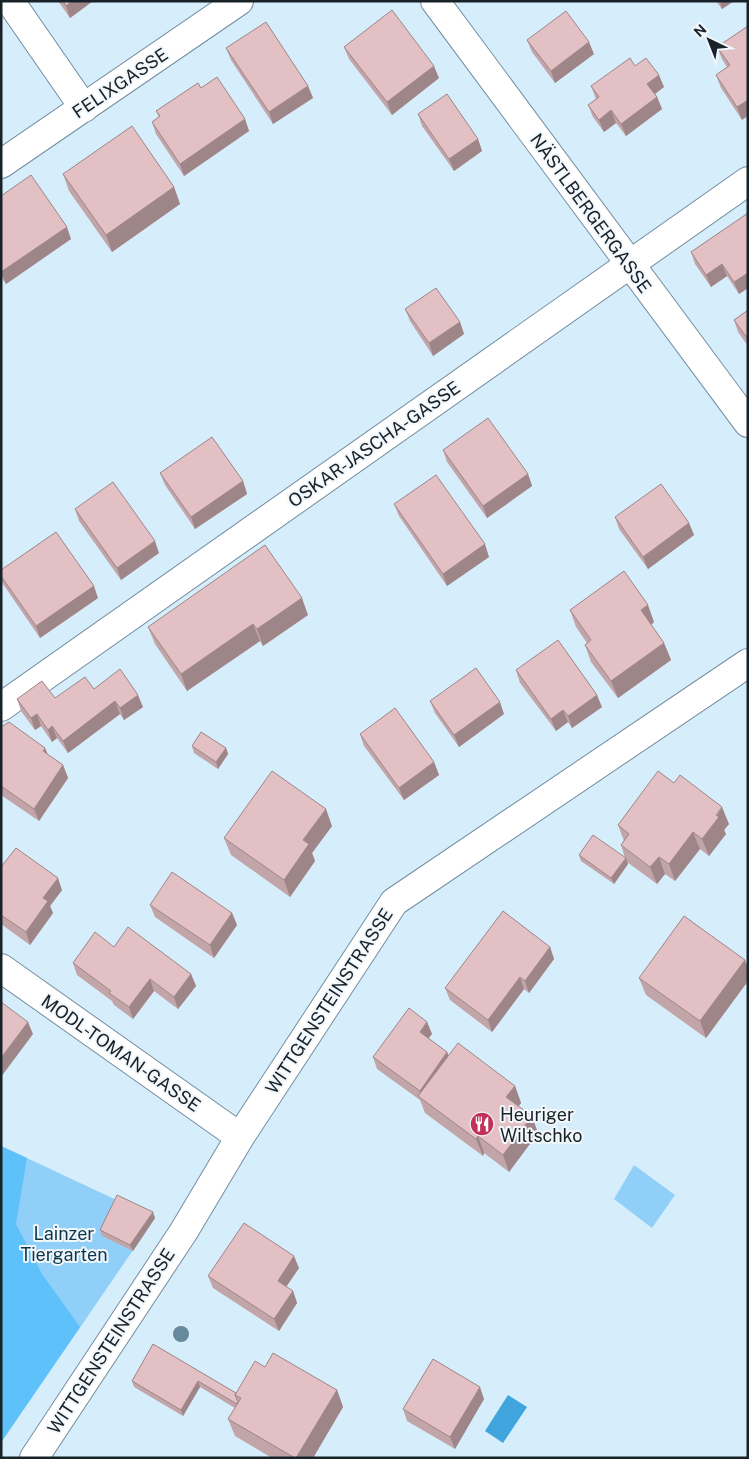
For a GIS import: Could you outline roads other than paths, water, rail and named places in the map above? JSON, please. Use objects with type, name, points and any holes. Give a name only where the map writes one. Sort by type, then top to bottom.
[{"type":"street","points":[[10,1],[84,108]]},
{"type":"street","name":"FELIXGASSE","points":[[1,164],[239,1]]},
{"type":"street","name":"NÄSTLBERGERGASSE","points":[[435,1],[628,264],[748,423]]},
{"type":"street","name":"OSKAR-JASCHA-GASSE","points":[[1,707],[748,181]]},
{"type":"street","name":"WITTGENSTEINSTRASSE","points":[[34,1458],[184,1230],[240,1137],[394,902],[748,663]]},
{"type":"street","name":"MODL-TOMAN-GASSE","points":[[1,968],[240,1137]]},
{"type":"place","name":"Heuriger Wiltschko","points":[[482,1124]]},
{"type":"park label","name":"Lainzer Tiergarten","points":[[64,1243]]}]
